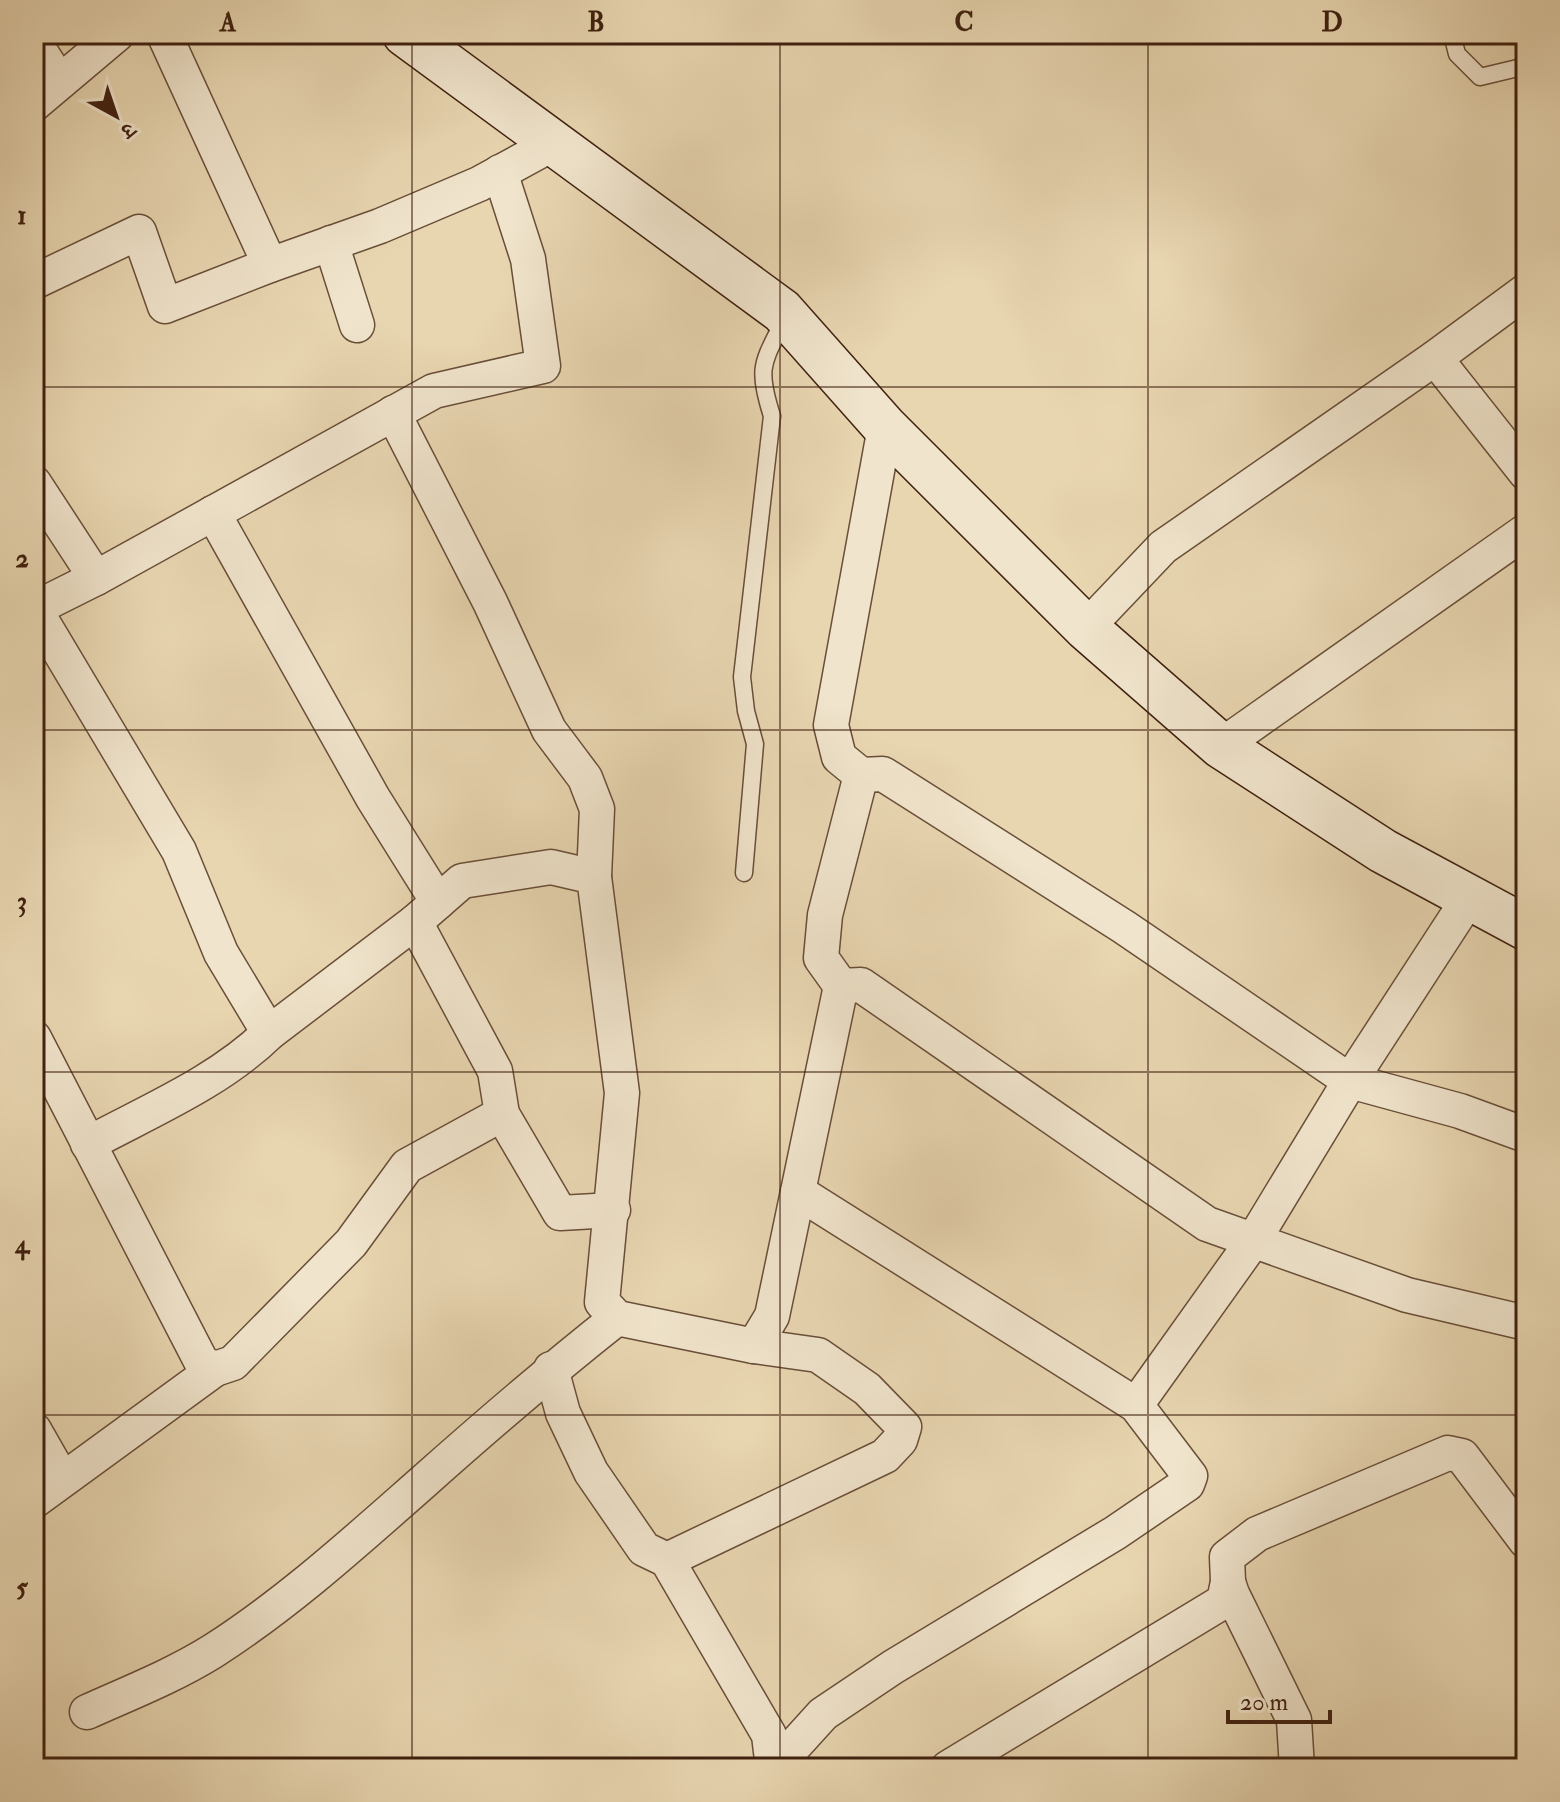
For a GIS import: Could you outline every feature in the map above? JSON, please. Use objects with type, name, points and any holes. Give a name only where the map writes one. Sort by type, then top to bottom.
[{"type":"street","points":[[34,104],[117,34]]},
{"type":"street","points":[[164,34],[270,265]]},
{"type":"street","points":[[405,34],[786,317],[885,427],[1086,628],[1221,746],[1383,851],[1526,928]]},
{"type":"street","points":[[34,42],[59,81]]},
{"type":"street","points":[[34,282],[139,232],[165,306],[409,214],[554,143]]},
{"type":"street","points":[[269,1033],[221,953],[179,851],[34,608],[96,578],[434,391],[543,366],[528,259],[500,172]]},
{"type":"street","points":[[331,243],[357,325]]},
{"type":"street","points":[[1086,628],[1163,547],[1526,291]]},
{"type":"street","points":[[1435,358],[1526,473]]},
{"type":"street","points":[[393,413],[490,602],[549,730],[585,778],[597,809],[594,877],[622,1093],[602,1302],[617,1318],[754,1346],[818,1355],[867,1389],[904,1427],[900,1440],[885,1456],[667,1560]]},
{"type":"street","points":[[885,427],[831,725],[839,757],[861,775],[883,774],[1124,927],[1350,1081],[1460,1111],[1526,1135]]},
{"type":"street","points":[[34,483],[96,578]]},
{"type":"street","points":[[213,513],[373,798],[427,912],[495,1071],[502,1114],[560,1213],[613,1210]]},
{"type":"street","points":[[1221,746],[1526,531]]},
{"type":"street","points":[[754,1346],[772,1316],[841,986],[821,958],[825,915],[861,775]]},
{"type":"street","points":[[88,1144],[188,1090],[248,1053],[269,1033],[427,912],[462,881],[551,867],[594,877]]},
{"type":"street","points":[[1136,1405],[1253,1241],[1350,1081],[1469,898]]},
{"type":"street","points":[[841,986],[861,985],[1207,1224],[1407,1295],[1526,1323]]},
{"type":"street","points":[[34,1038],[202,1363],[215,1369]]},
{"type":"street","points":[[34,1501],[215,1369],[233,1363],[351,1243],[407,1166],[502,1114]]},
{"type":"street","points":[[774,1768],[823,1714],[893,1667],[1115,1533],[1187,1484],[1190,1476],[1136,1405],[798,1192]]},
{"type":"street","points":[[87,1712],[165,1677],[212,1651],[267,1613],[340,1556],[551,1369],[617,1318]]},
{"type":"street","points":[[551,1369],[563,1413],[591,1472],[644,1549],[667,1560],[769,1735],[774,1768]]},
{"type":"street","points":[[34,1430],[62,1479]]},
{"type":"street","points":[[948,1768],[1224,1601],[1228,1582],[1227,1557],[1257,1534],[1448,1453],[1462,1456],[1526,1541]]},
{"type":"street","points":[[1228,1582],[1294,1720],[1297,1768]]},
{"type":"lane","points":[[1452,34],[1457,54],[1480,77],[1526,66]]},
{"type":"lane","points":[[744,873],[755,744],[746,711],[742,677],[772,416],[763,388],[762,365],[786,317]]}]
